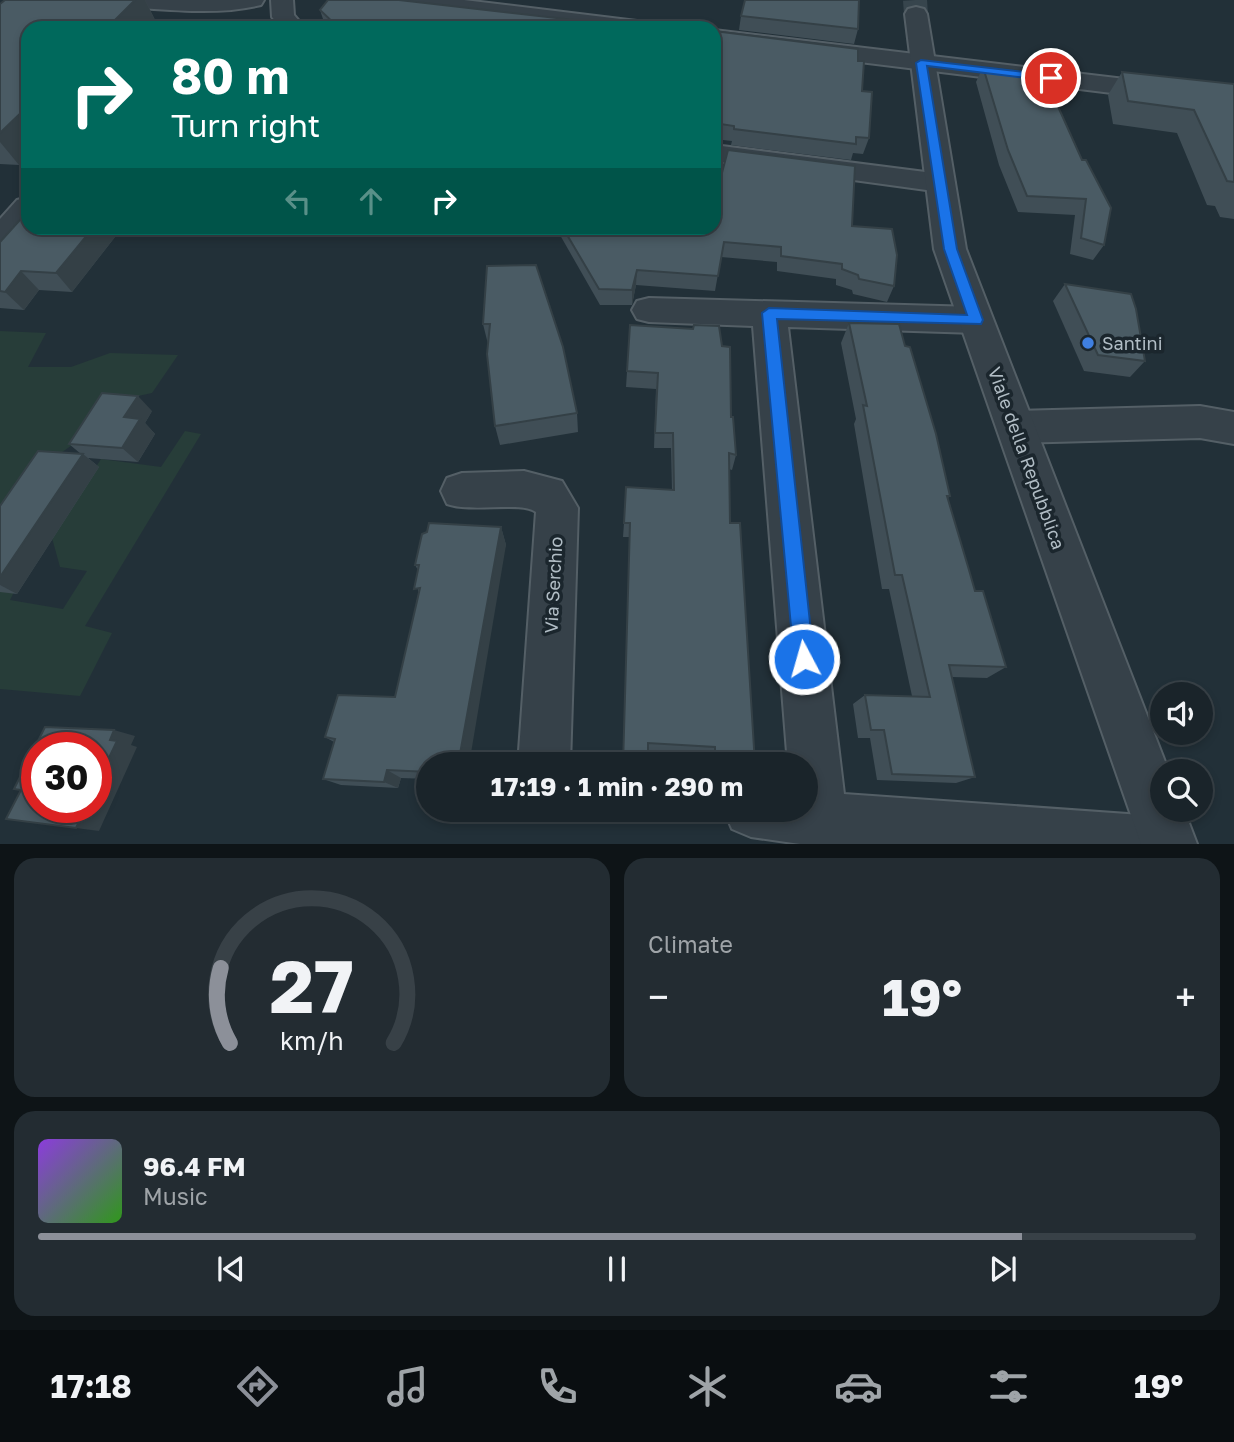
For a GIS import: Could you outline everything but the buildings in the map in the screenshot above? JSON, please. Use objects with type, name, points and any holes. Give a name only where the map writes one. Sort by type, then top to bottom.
[{"type":"street","points":[[107,0],[207,4],[253,0]]},
{"type":"street","points":[[282,0],[283,17],[287,21]]},
{"type":"street","points":[[411,0],[514,21]]},
{"type":"street","points":[[193,21],[207,4]]},
{"type":"street","name":"Viale della Repubblica","points":[[916,14],[950,249],[1169,844]]},
{"type":"street","points":[[721,38],[1234,100]]},
{"type":"street","points":[[721,154],[941,183]]},
{"type":"street","points":[[0,238],[21,215]]},
{"type":"street","points":[[649,310],[976,320]]},
{"type":"street","points":[[769,313],[820,819],[1156,844]]},
{"type":"street","points":[[1016,428],[1200,422],[1234,428]]},
{"type":"street","name":"Via Serchio","points":[[462,491],[524,489],[547,494],[557,508],[545,752]]},
{"type":"green space","points":[[0,331],[46,333],[28,367],[71,367],[110,353],[178,355],[152,393],[119,400],[82,438],[58,455],[0,542]]},
{"type":"green space","points":[[185,431],[201,434],[85,626],[112,633],[80,696],[0,689],[0,562],[27,566],[10,600],[63,609],[87,571],[60,567],[52,538],[101,459],[161,467]]},
{"type":"tunnel","points":[[915,0],[916,14]]},
{"type":"place","name":"Santini","points":[[1088,343]]},
{"type":"route","points":[[804,659],[769,313],[976,320],[950,249],[921,63],[1051,78]]}]
